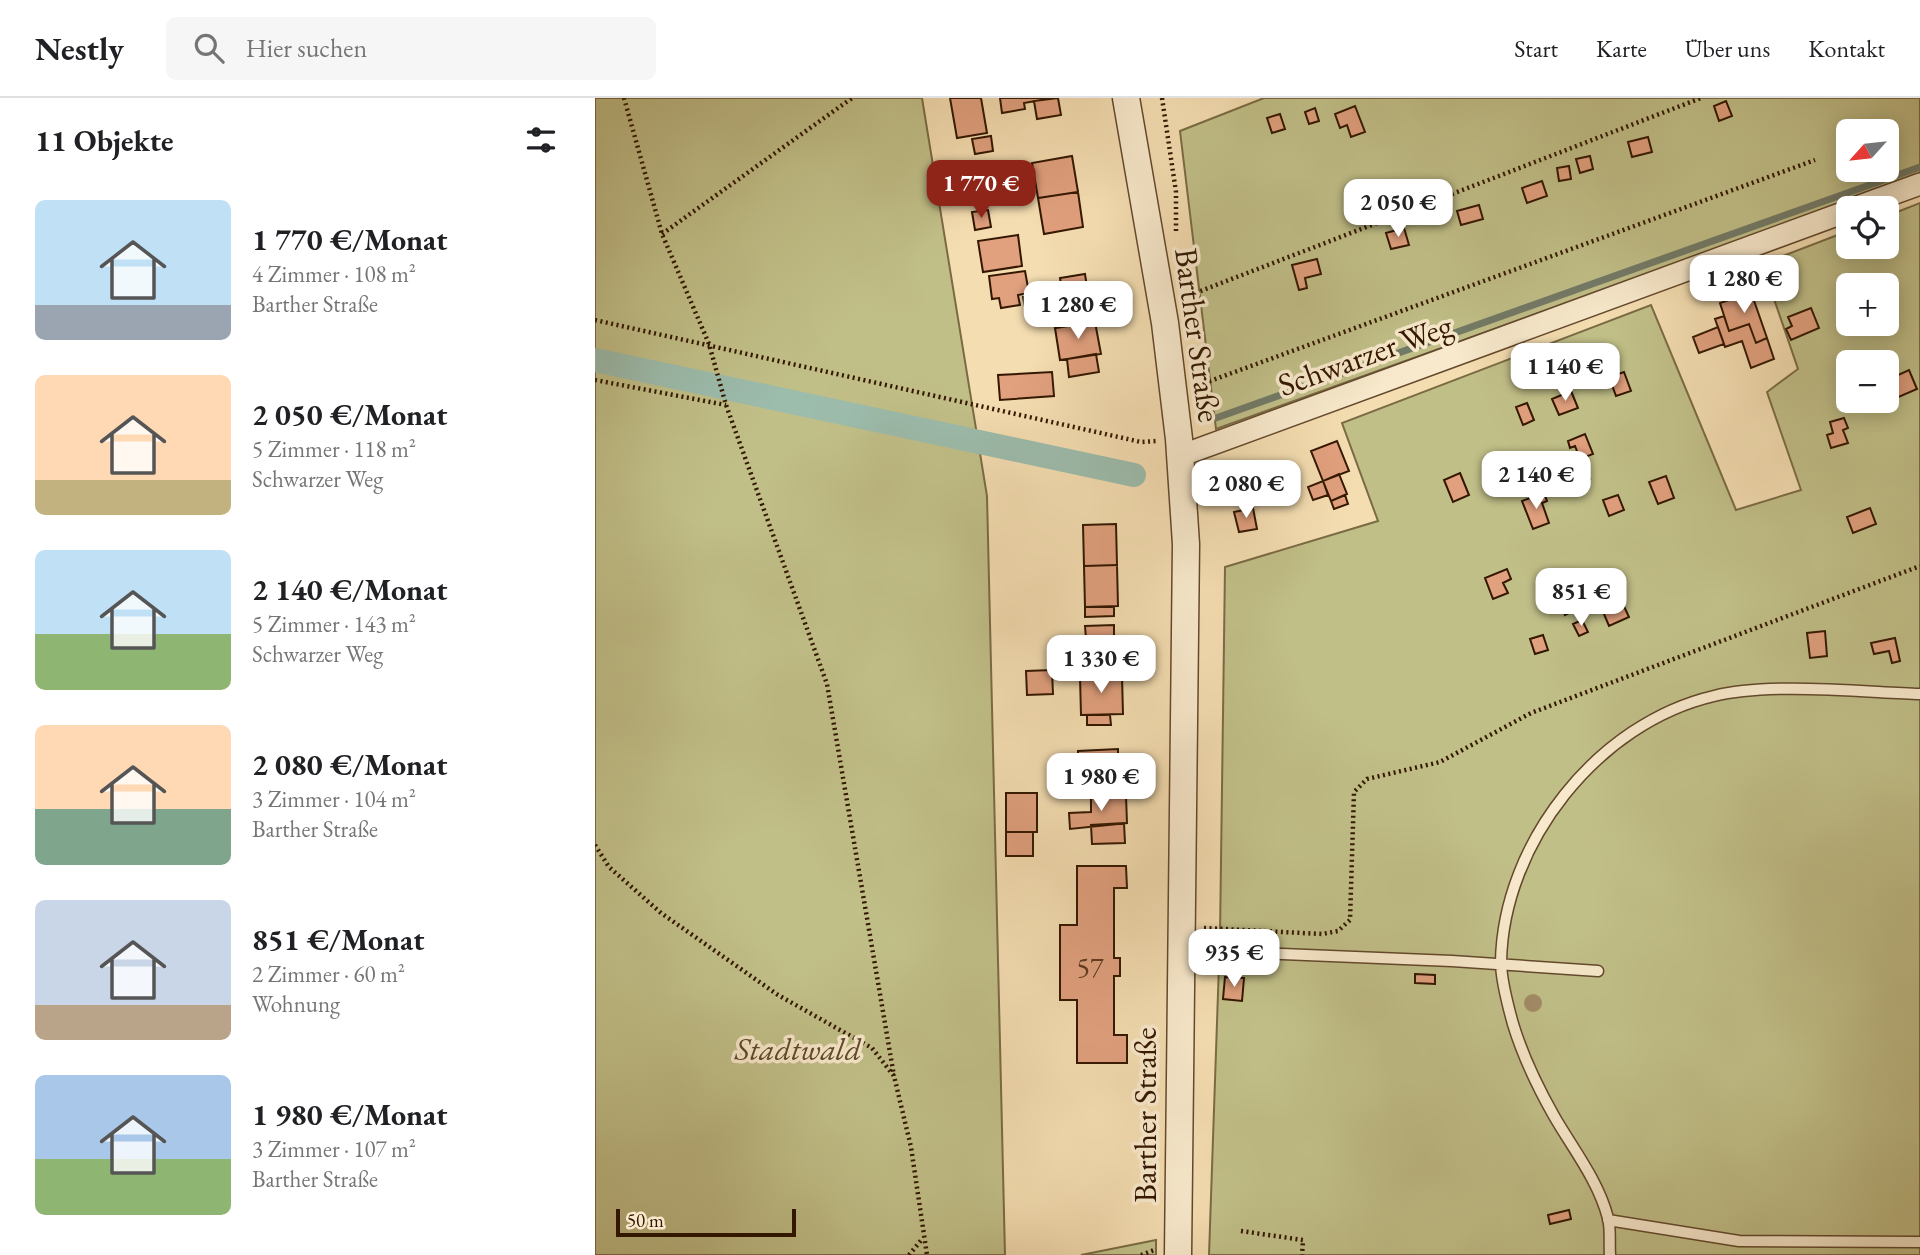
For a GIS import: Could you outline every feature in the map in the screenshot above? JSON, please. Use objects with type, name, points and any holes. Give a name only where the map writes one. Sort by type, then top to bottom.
[{"type":"street","name":"Barther Straße","points":[[1126,98],[1165,323],[1179,447],[1186,544],[1178,1255]]},
{"type":"street","points":[[1887,196],[1920,184]]},
{"type":"street","name":"Schwarzer Weg","points":[[1179,447],[1836,215]]},
{"type":"lane","points":[[1610,1255],[1608,1220],[1591,1175],[1528,1068],[1512,1021],[1501,965],[1505,921],[1525,859],[1555,809],[1584,772],[1633,731],[1674,709],[1715,695],[1763,691],[1920,694]]},
{"type":"lane","points":[[1180,950],[1598,971]]},
{"type":"lane","points":[[1608,1220],[1738,1241],[1920,1242]]},
{"type":"path","points":[[624,98],[663,234],[709,344],[726,405],[827,684],[894,1076],[911,1147],[927,1255]]},
{"type":"path","points":[[663,234],[852,98]]},
{"type":"path","points":[[1184,298],[1701,98]]},
{"type":"path","points":[[1199,385],[1815,160]]},
{"type":"path","points":[[595,320],[1141,442],[1179,447]]},
{"type":"path","points":[[595,380],[726,405]]},
{"type":"path","points":[[1202,928],[1322,934],[1338,931],[1349,920],[1354,792],[1367,779],[1440,762],[1531,713],[1920,566]]},
{"type":"path","points":[[595,845],[609,867],[661,913],[778,995],[872,1048],[894,1076]]},
{"type":"path","points":[[1241,1231],[1303,1240],[1301,1255]]},
{"type":"path","points":[[909,1255],[924,1237]]},
{"type":"green space","name":"Stadtwald","points":[[595,98],[922,98],[987,496],[1005,1255],[595,1255]]},
{"type":"green space","points":[[1264,98],[1920,98],[1920,184],[1879,196],[1836,196],[1836,208],[1216,429],[1180,131]]},
{"type":"green space","points":[[1920,203],[1920,1255],[1209,1255],[1220,935],[1225,567],[1378,521],[1342,423],[1651,305],[1736,510],[1801,490],[1767,392],[1798,369],[1762,264],[1836,236],[1836,259],[1899,259],[1899,211]]},
{"type":"green space","points":[[1156,1240],[1156,1255],[1081,1255]]},
{"type":"building","points":[[950,98],[981,98],[987,133],[957,138]]},
{"type":"building","points":[[1000,98],[1052,98],[1024,103],[1025,109],[1002,113]]},
{"type":"building","points":[[1058,98],[1061,115],[1037,119],[1034,101]]},
{"type":"building","points":[[1726,101],[1732,116],[1719,121],[1714,106]]},
{"type":"building","points":[[1355,106],[1365,132],[1351,137],[1347,125],[1340,128],[1335,114]]},
{"type":"building","points":[[1315,108],[1319,121],[1309,124],[1305,112]]},
{"type":"building","points":[[1280,114],[1285,129],[1272,133],[1267,118]]},
{"type":"building","points":[[991,136],[993,151],[975,154],[972,139]]},
{"type":"building","points":[[1648,137],[1652,152],[1632,157],[1628,142]]},
{"type":"building","points":[[1072,156],[1078,192],[1038,198],[1032,163]]},
{"type":"building","points":[[1590,156],[1593,169],[1580,173],[1576,159]]},
{"type":"building","points":[[1569,166],[1571,179],[1559,181],[1557,168]]},
{"type":"building","points":[[1542,181],[1547,196],[1527,203],[1522,188]]},
{"type":"building","points":[[1078,192],[1083,227],[1044,234],[1038,198]]},
{"type":"building","points":[[1479,205],[1483,219],[1461,225],[1457,211]]},
{"type":"building","points":[[988,210],[991,227],[975,230],[972,212]]},
{"type":"building","points":[[1404,228],[1409,245],[1391,249],[1386,233]]},
{"type":"building","points":[[1018,235],[1022,266],[983,272],[978,241]]},
{"type":"building","points":[[1317,259],[1321,274],[1305,278],[1307,288],[1299,290],[1292,265]]},
{"type":"building","points":[[1761,268],[1769,291],[1757,295],[1749,272]]},
{"type":"building","points":[[1025,271],[1029,293],[1018,295],[1020,305],[1001,308],[999,298],[992,299],[989,276]]},
{"type":"building","points":[[1085,274],[1087,287],[1062,291],[1060,278]]},
{"type":"building","points":[[1090,287],[1095,322],[1055,328],[1053,308],[1026,312],[1023,297]]},
{"type":"building","points":[[1751,292],[1767,338],[1756,343],[1749,324],[1729,331],[1720,303]]},
{"type":"building","points":[[1811,308],[1819,328],[1791,340],[1786,329],[1792,326],[1788,317]]},
{"type":"building","points":[[1724,316],[1729,331],[1749,324],[1756,343],[1767,338],[1774,359],[1751,368],[1742,341],[1725,347],[1715,319]]},
{"type":"building","points":[[1095,322],[1101,354],[1060,360],[1055,328]]},
{"type":"building","points":[[1718,327],[1724,344],[1699,353],[1693,337]]},
{"type":"building","points":[[1096,354],[1099,372],[1069,377],[1067,359]]},
{"type":"building","points":[[1909,370],[1917,389],[1899,397],[1899,375]]},
{"type":"building","points":[[1052,372],[1054,396],[1000,400],[998,375]]},
{"type":"building","points":[[1624,372],[1631,391],[1616,396],[1609,377]]},
{"type":"building","points":[[1571,391],[1578,408],[1559,415],[1552,399]]},
{"type":"building","points":[[1527,403],[1534,420],[1523,425],[1516,407]]},
{"type":"building","points":[[1844,418],[1848,428],[1843,430],[1848,443],[1831,448],[1827,435],[1833,433],[1830,422]]},
{"type":"building","points":[[1585,434],[1593,454],[1580,459],[1575,446],[1570,448],[1568,441]]},
{"type":"building","points":[[1337,441],[1349,471],[1323,481],[1311,451]]},
{"type":"building","points":[[1583,463],[1590,479],[1581,483],[1575,466]]},
{"type":"building","points":[[1460,473],[1469,495],[1453,502],[1444,480]]},
{"type":"building","points":[[1339,474],[1347,494],[1331,501],[1323,481]]},
{"type":"building","points":[[1666,476],[1674,498],[1658,504],[1649,482]]},
{"type":"building","points":[[1323,481],[1328,495],[1313,500],[1308,487]]},
{"type":"building","points":[[1544,493],[1547,501],[1542,503],[1549,523],[1533,529],[1522,501]]},
{"type":"building","points":[[1345,495],[1348,504],[1334,509],[1331,501]]},
{"type":"building","points":[[1618,495],[1624,510],[1609,516],[1603,500]]},
{"type":"building","points":[[1253,508],[1257,529],[1239,532],[1234,512]]},
{"type":"building","points":[[1870,508],[1876,524],[1853,533],[1847,517]]},
{"type":"building","points":[[1116,524],[1117,565],[1084,566],[1083,525]]},
{"type":"building","points":[[1117,565],[1118,606],[1085,607],[1084,566]]},
{"type":"building","points":[[1507,569],[1511,579],[1503,583],[1508,593],[1493,599],[1485,578]]},
{"type":"building","points":[[1572,590],[1580,607],[1565,615],[1557,597]]},
{"type":"building","points":[[1613,601],[1615,605],[1622,602],[1629,617],[1609,626],[1601,607]]},
{"type":"building","points":[[1085,607],[1114,607],[1114,616],[1085,617]]},
{"type":"building","points":[[1582,620],[1588,632],[1579,636],[1573,624]]},
{"type":"building","points":[[1114,625],[1114,638],[1086,639],[1085,626]]},
{"type":"building","points":[[1825,631],[1827,656],[1810,658],[1807,633]]},
{"type":"building","points":[[1543,635],[1548,650],[1535,654],[1530,639]]},
{"type":"building","points":[[1121,638],[1122,676],[1080,677],[1079,639]]},
{"type":"building","points":[[1895,638],[1900,661],[1892,663],[1889,651],[1874,654],[1871,643]]},
{"type":"building","points":[[1052,670],[1053,694],[1027,695],[1026,671]]},
{"type":"building","points":[[1122,676],[1123,714],[1081,715],[1080,677]]},
{"type":"building","points":[[1087,715],[1110,715],[1111,725],[1087,725]]},
{"type":"building","points":[[1118,749],[1118,770],[1125,770],[1126,796],[1091,798],[1090,780],[1079,781],[1078,751]]},
{"type":"building","points":[[1006,793],[1037,793],[1037,832],[1006,832]]},
{"type":"building","points":[[1126,796],[1127,823],[1070,829],[1069,813],[1091,812],[1091,798]]},
{"type":"building","points":[[1124,823],[1125,843],[1092,844],[1091,825]]},
{"type":"building","points":[[1006,832],[1033,832],[1033,856],[1006,856]]},
{"type":"building","points":[[1077,866],[1126,866],[1127,888],[1114,888],[1114,958],[1120,958],[1120,976],[1114,976],[1114,1035],[1127,1035],[1127,1063],[1077,1063],[1077,1000],[1060,1000],[1060,925],[1077,925]]},
{"type":"building","points":[[1415,974],[1435,975],[1435,984],[1415,983]]},
{"type":"building","points":[[1225,977],[1244,978],[1242,1001],[1223,999]]},
{"type":"building","points":[[1569,1210],[1571,1219],[1550,1224],[1548,1215]]},
{"type":"waterway","points":[[1216,418],[1920,167]]},
{"type":"waterway","points":[[595,360],[1134,475]]}]
